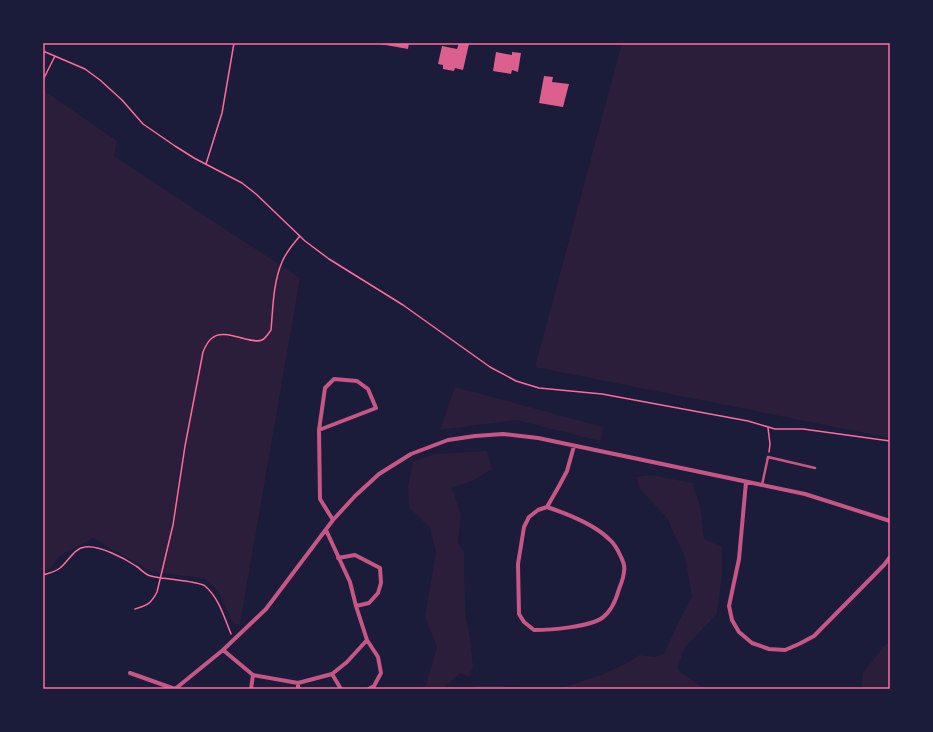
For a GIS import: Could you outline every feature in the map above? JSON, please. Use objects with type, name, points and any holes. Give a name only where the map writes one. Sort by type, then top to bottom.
[{"type":"street","points":[[319,430],[376,408],[368,389],[356,381],[334,379],[324,388],[319,430],[320,499],[333,520]]},
{"type":"street","points":[[130,673],[175,689],[223,650],[266,609],[333,520],[354,496],[378,474],[411,454],[448,440],[503,434],[538,438],[805,494],[890,521]]},
{"type":"street","points":[[547,507],[597,529],[610,539],[617,548],[622,560],[624,571],[616,600],[610,610],[602,618],[591,623],[550,630],[534,630],[524,622],[519,614],[518,564],[524,527],[528,517],[538,510],[547,507],[567,472],[574,446]]},
{"type":"street","points":[[746,482],[738,559],[729,606],[732,620],[739,632],[752,643],[770,649],[785,650],[814,636],[884,565],[890,557]]},
{"type":"street","points":[[326,530],[350,582],[367,640],[378,657],[381,673],[374,686],[369,689]]},
{"type":"street","points":[[338,558],[355,555],[380,568],[382,583],[378,593],[369,603],[356,606]]},
{"type":"street","points":[[223,650],[254,675],[298,683],[332,674],[347,662],[367,640]]},
{"type":"street","points":[[332,674],[341,689]]},
{"type":"street","points":[[251,689],[254,675]]},
{"type":"street","points":[[298,683],[298,689]]},
{"type":"lane","points":[[762,485],[768,457],[815,468]]},
{"type":"path","points":[[206,164],[222,113],[234,43]]},
{"type":"path","points":[[43,51],[85,69],[100,80],[122,100],[143,124],[175,146],[242,183],[256,194],[300,236],[329,259],[403,304],[490,367],[516,381],[539,388],[602,394],[748,421],[768,428],[803,429],[890,441]]},
{"type":"path","points":[[43,80],[55,56]]},
{"type":"path","points":[[135,608],[147,605],[153,600],[161,578],[173,524],[185,446],[203,352],[208,342],[216,335],[229,335],[256,341],[266,337],[270,330],[277,278],[281,262],[287,251],[300,236]]},
{"type":"path","points":[[768,428],[770,444],[768,457]]},
{"type":"path","points":[[43,575],[60,568],[78,549],[86,546],[120,557],[148,575],[203,584],[212,593],[218,603],[234,640]]},
{"type":"shaded area","points":[[622,43],[890,43],[890,438],[535,367]]},
{"type":"shaded area","points":[[43,90],[117,141],[114,156],[300,278],[240,624],[233,624],[219,592],[204,578],[152,572],[93,538],[60,556],[50,569],[45,570],[43,581]]},
{"type":"shaded area","points":[[455,387],[603,427],[601,441],[516,420],[440,430]]},
{"type":"shaded area","points":[[487,451],[492,469],[474,480],[452,488],[461,515],[458,543],[464,552],[465,612],[470,638],[473,667],[469,677],[460,673],[443,689],[425,689],[437,647],[425,617],[436,552],[430,528],[409,507],[408,486],[413,462],[434,454]]},
{"type":"shaded area","points":[[652,475],[692,483],[700,505],[704,539],[722,547],[722,574],[717,614],[685,647],[677,669],[701,687],[708,689],[471,689],[476,686],[561,688],[601,675],[629,662],[639,655],[655,657],[664,654],[692,597],[685,557],[667,518],[640,489],[636,477]]},
{"type":"shaded area","points":[[890,641],[890,689],[861,689],[863,673],[883,647]]},
{"type":"building","points":[[380,43],[409,43],[408,49]]},
{"type":"building","points":[[459,43],[469,44],[463,70],[455,68],[454,71],[443,69],[443,65],[438,64],[442,46],[457,49]]},
{"type":"building","points":[[496,52],[512,55],[512,52],[521,53],[518,72],[512,70],[511,74],[493,71]]},
{"type":"building","points":[[544,76],[553,77],[552,82],[569,84],[563,107],[539,103]]},
{"type":"waterway","points":[[888,689],[890,685]]}]
